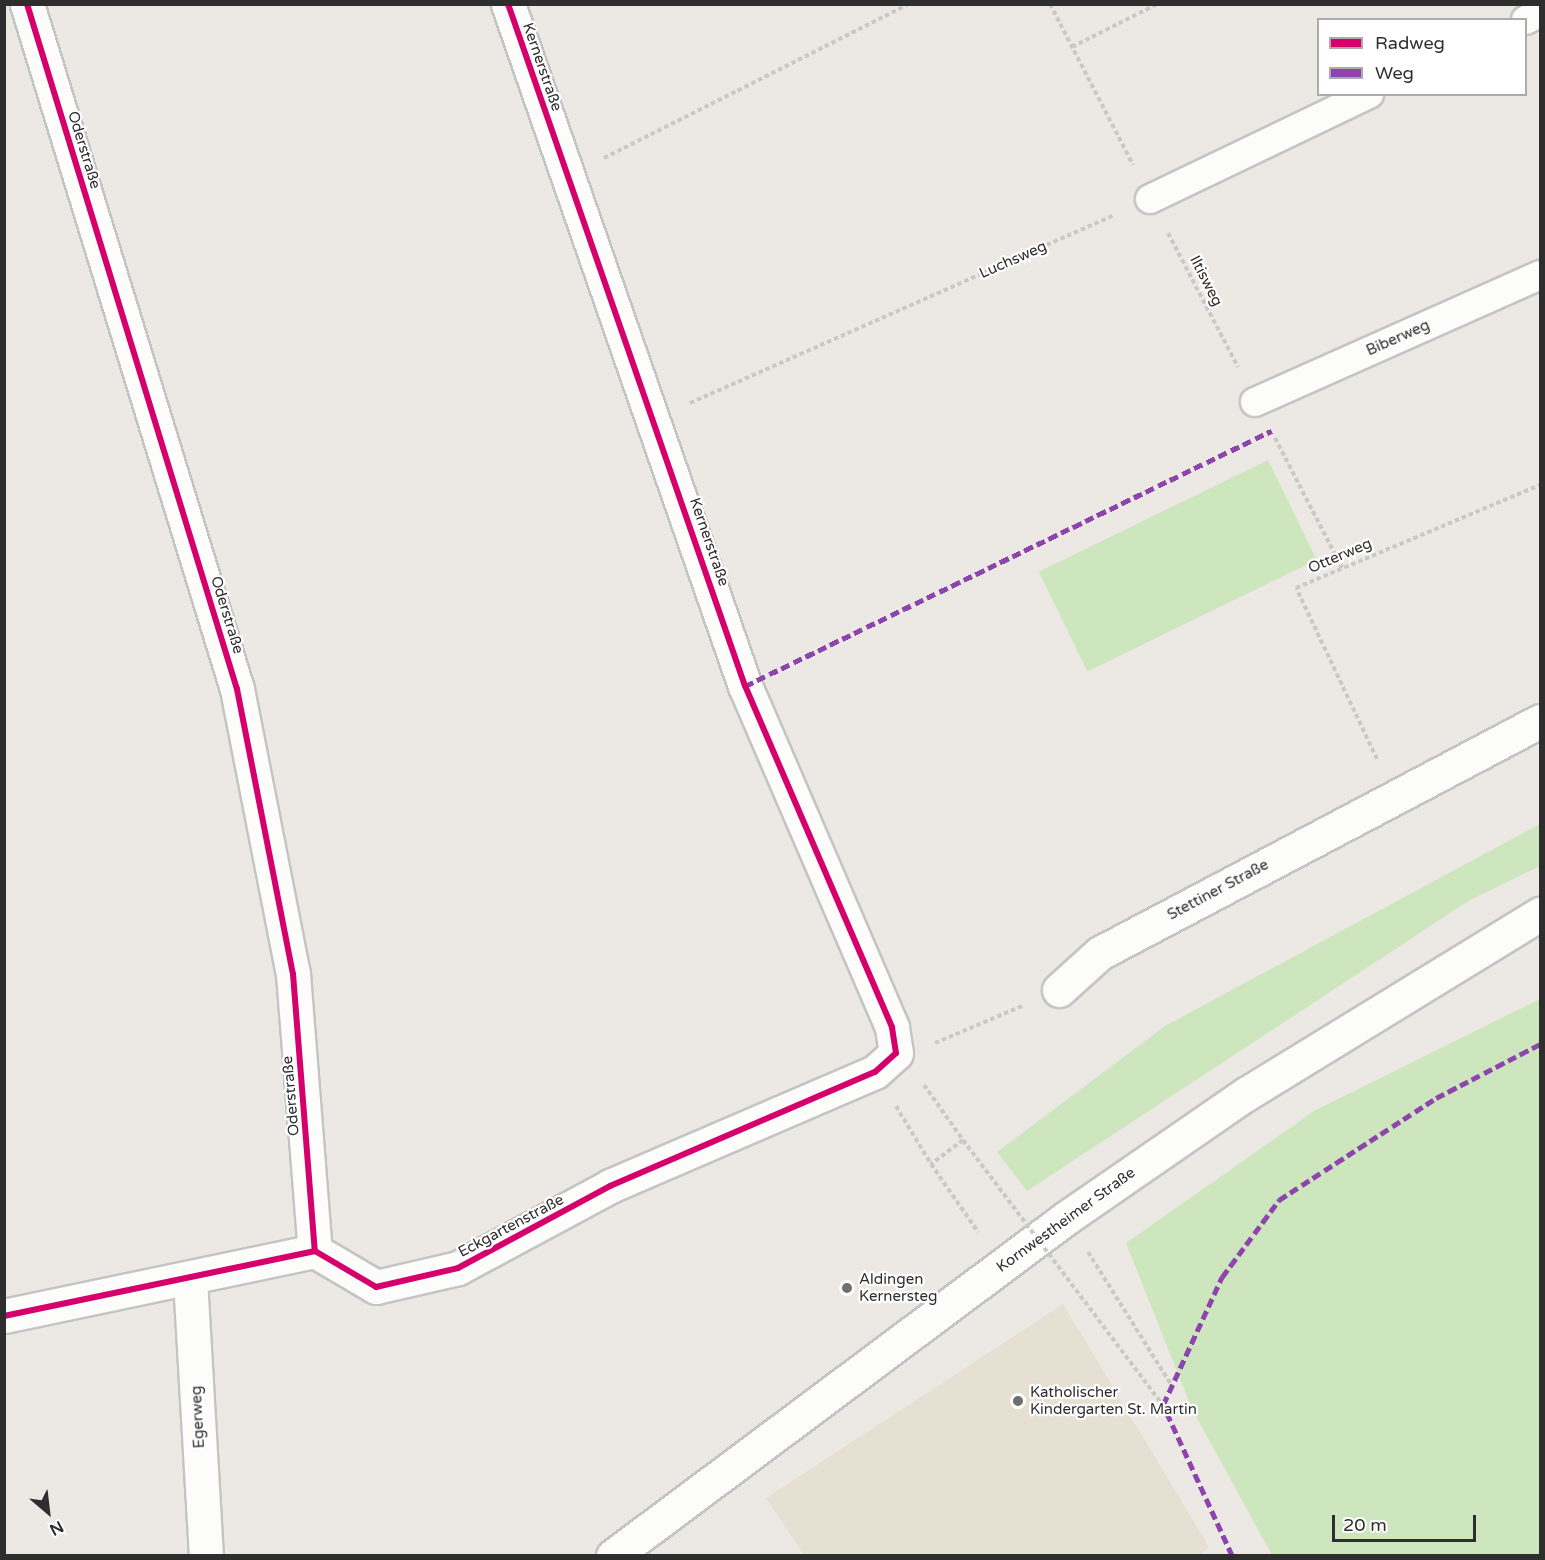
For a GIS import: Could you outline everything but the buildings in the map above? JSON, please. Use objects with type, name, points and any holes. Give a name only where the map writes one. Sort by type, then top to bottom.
[{"type":"street","name":"Oderstraße","points":[[27,4],[237,689],[293,974],[315,1251]]},
{"type":"street","name":"Kernerstraße","points":[[508,4],[566,177],[654,419],[745,686],[892,1027],[886,1062]]},
{"type":"street","name":"Stettiner Straße","points":[[1059,990],[1100,953],[1540,721]]},
{"type":"street","name":"Kornwestheimer Straße","points":[[612,1556],[1066,1218],[1246,1094],[1540,914]]},
{"type":"street","name":"Eckgartenstraße","points":[[315,1251],[376,1287],[458,1268],[610,1186],[886,1062]]},
{"type":"street","points":[[4,1316],[190,1279],[315,1251]]},
{"type":"street","name":"Egerweg","points":[[190,1279],[206,1556]]},
{"type":"lane","points":[[1150,199],[1365,96]]},
{"type":"lane","name":"Biberweg","points":[[1256,402],[1540,275]]},
{"type":"path","points":[[566,177],[909,4]]},
{"type":"path","points":[[1072,47],[1157,4]]},
{"type":"path","points":[[886,1062],[1059,990]]},
{"type":"path","points":[[886,1062],[963,1140],[1163,1405]]},
{"type":"path","points":[[886,1062],[932,1164],[1002,1266]]},
{"type":"path","points":[[932,1164],[963,1140]]},
{"type":"path","points":[[1066,1218],[1172,1386]]},
{"type":"shaded area","name":"Katholischer Kindergarten St. Martin","points":[[1063,1304],[1209,1547],[1199,1556],[804,1555],[766,1498]]},
{"type":"green space","points":[[1268,460],[1317,560],[1087,672],[1039,572]]},
{"type":"green space","points":[[1540,824],[1540,866],[1470,900],[1027,1191],[997,1152],[1165,1026]]},
{"type":"green space","points":[[1540,999],[1540,1555],[1272,1555],[1192,1409],[1126,1243],[1314,1111]]},
{"type":"marked path","points":[[745,686],[1271,431]]},
{"type":"marked path","points":[[1232,1556],[1163,1405],[1222,1277],[1279,1200],[1436,1098],[1540,1044]]},
{"type":"cycle path","points":[[27,4],[237,689],[293,974],[315,1251]]},
{"type":"cycle path","points":[[4,1316],[315,1251],[376,1287],[458,1268],[610,1186],[875,1072],[896,1053],[892,1027],[745,686],[508,4]]},
{"type":"place","name":"Aldingen Kernersteg","points":[[847,1288]]},
{"type":"place","name":"Katholischer Kindergarten St. Martin","points":[[1018,1401]]}]
